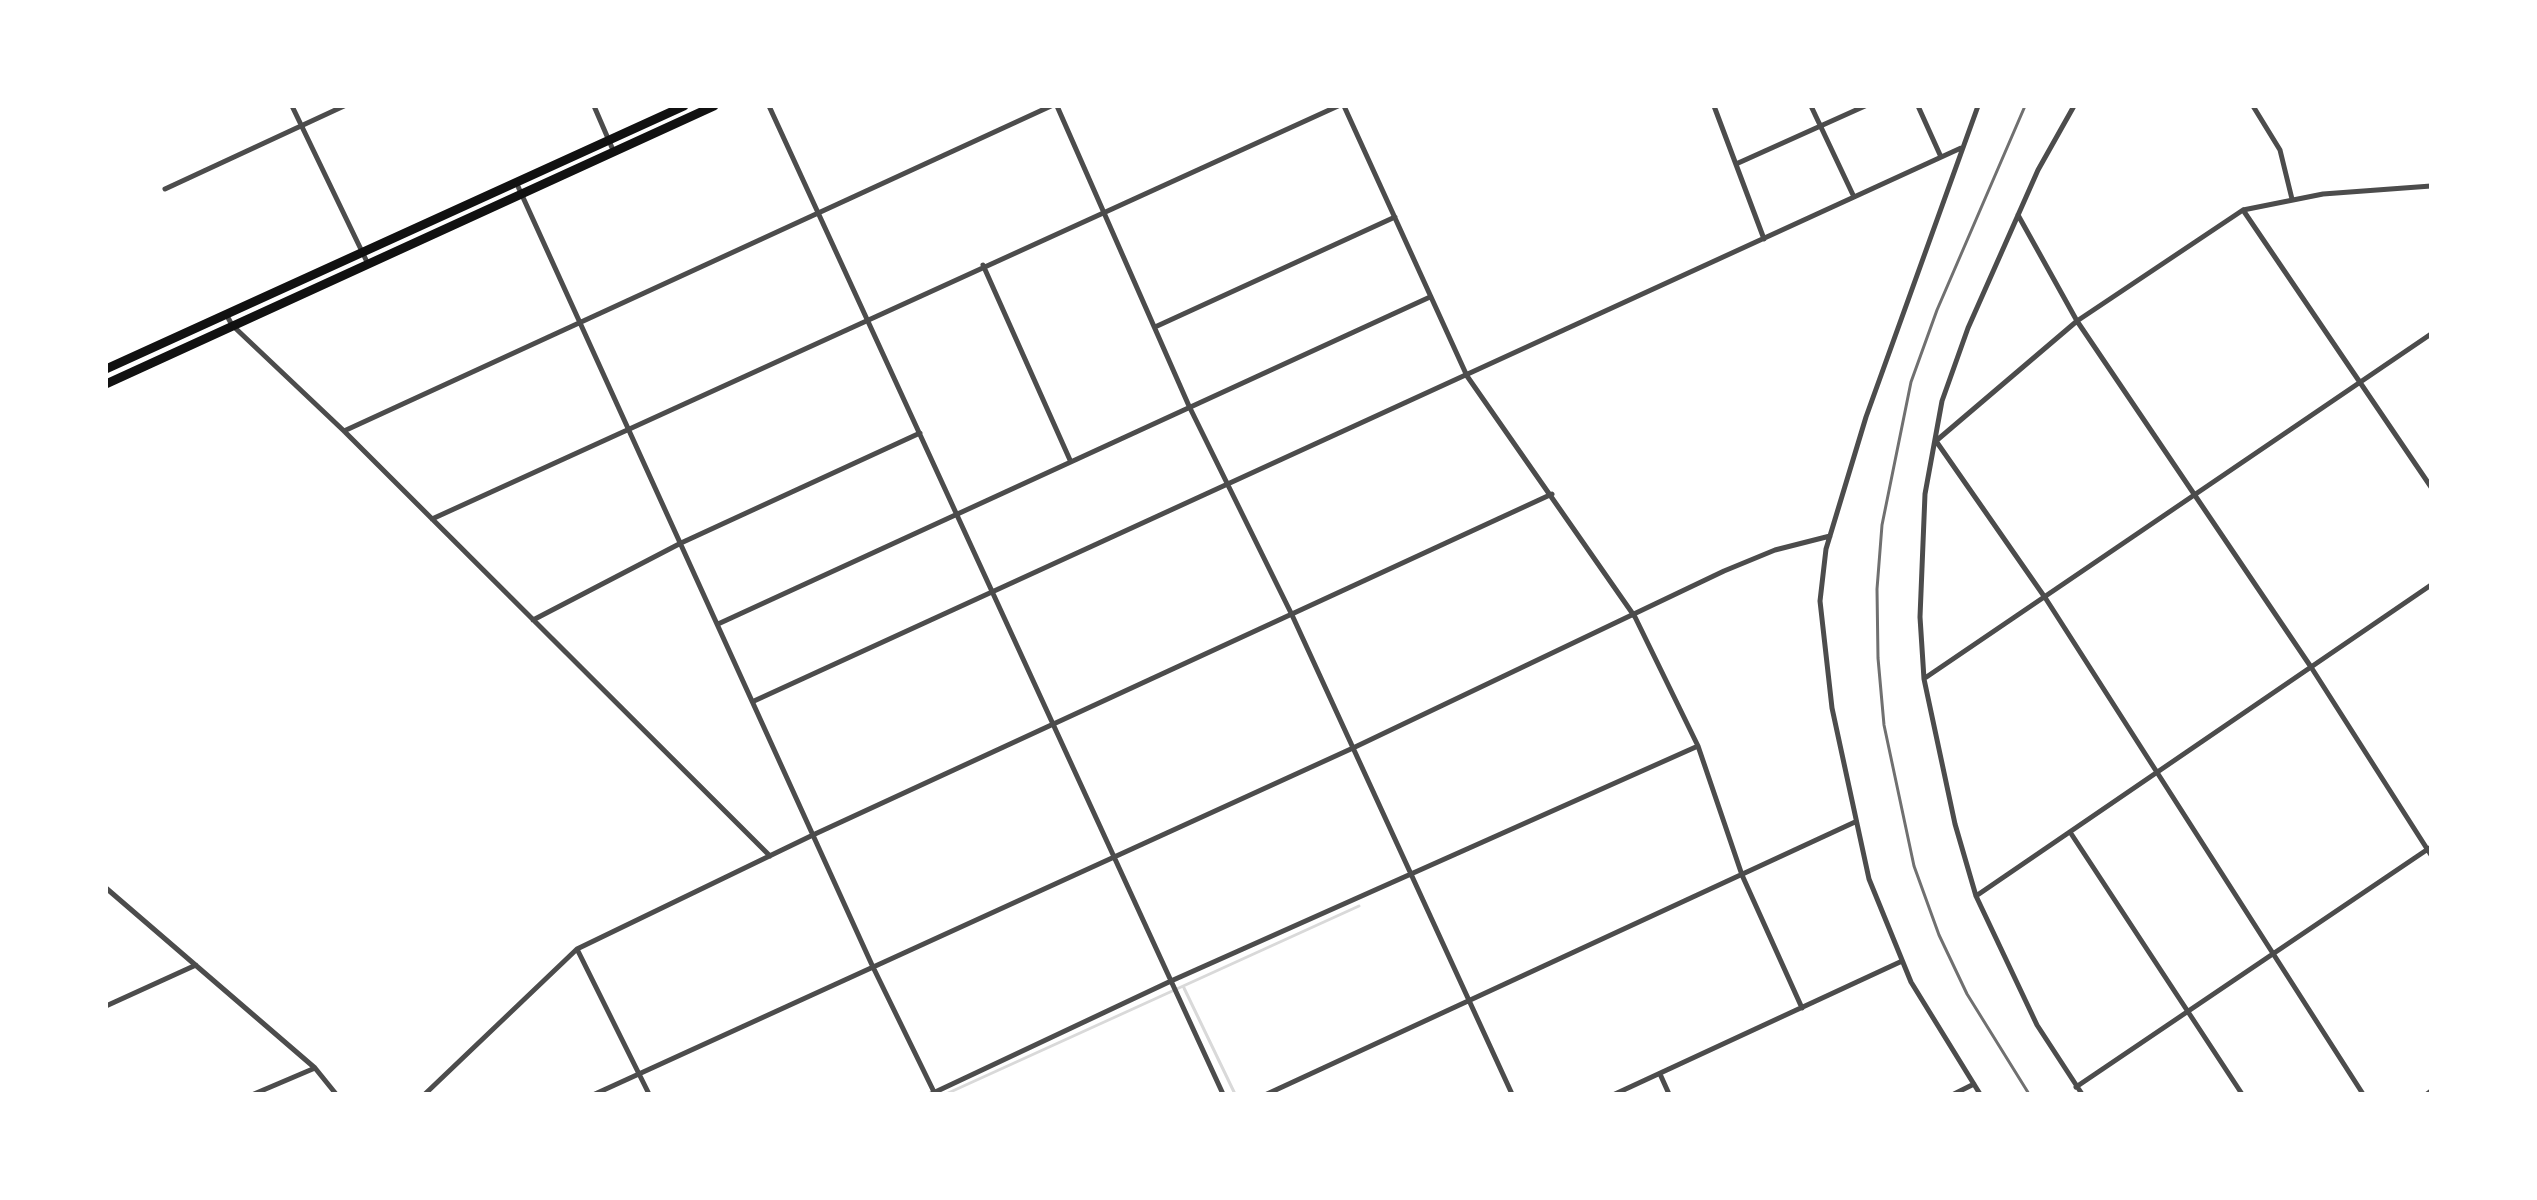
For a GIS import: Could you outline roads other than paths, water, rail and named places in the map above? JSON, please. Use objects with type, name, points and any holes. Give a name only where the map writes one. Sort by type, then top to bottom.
[{"type":"main road","points":[[106,368],[684,106]]},
{"type":"main road","points":[[106,384],[714,106]]},
{"type":"street","points":[[292,106],[368,264]]},
{"type":"street","points":[[165,189],[344,106]]},
{"type":"street","points":[[594,106],[613,150]]},
{"type":"street","points":[[769,106],[1223,1094]]},
{"type":"street","points":[[344,431],[1051,106]]},
{"type":"street","points":[[1057,106],[1189,406],[1292,615],[1512,1094]]},
{"type":"street","points":[[432,519],[983,265],[1338,106]]},
{"type":"street","points":[[1344,106],[1467,376],[1635,617],[1698,746],[1742,875],[1802,1008]]},
{"type":"street","points":[[1714,106],[1764,239]]},
{"type":"street","points":[[1811,106],[1854,197]]},
{"type":"street","points":[[1736,164],[1865,106]]},
{"type":"street","points":[[1918,106],[1941,157]]},
{"type":"street","points":[[1978,106],[1866,417],[1830,536],[1820,581],[1822,634],[1832,708],[1855,822],[1873,890],[1900,962],[1980,1094]]},
{"type":"street","points":[[2074,106],[2038,170],[1968,328],[1942,401],[1925,494],[1920,617],[1924,679],[1955,824],[1976,896],[2037,1025],[2082,1094]]},
{"type":"street","points":[[2253,106],[2280,150],[2292,199]]},
{"type":"street","points":[[754,701],[1961,148]]},
{"type":"street","points":[[515,181],[815,834],[872,965],[934,1093],[1171,981],[1698,746]]},
{"type":"street","points":[[1936,441],[2077,321],[2243,210],[2292,199],[2431,186]]},
{"type":"street","points":[[2243,210],[2431,487]]},
{"type":"street","points":[[2018,215],[2077,321],[2311,667],[2430,851],[2272,952],[2076,1087]]},
{"type":"street","points":[[1155,327],[1395,217]]},
{"type":"street","points":[[983,265],[1070,460]]},
{"type":"street","points":[[718,624],[1430,296]]},
{"type":"street","points":[[226,313],[232,325],[344,431],[770,856]]},
{"type":"street","points":[[1924,679],[2046,599],[2431,334]]},
{"type":"street","points":[[533,620],[681,543],[920,433]]},
{"type":"street","points":[[1936,441],[2046,599],[2363,1094]]},
{"type":"street","points":[[425,1094],[577,949],[815,834],[1552,494]]},
{"type":"street","points":[[595,1094],[1353,748],[1775,550],[1830,536]]},
{"type":"street","points":[[1976,896],[2431,585]]},
{"type":"street","points":[[1267,1094],[1855,822]]},
{"type":"street","points":[[2070,832],[2242,1094]]},
{"type":"street","points":[[106,888],[315,1068],[336,1094]]},
{"type":"street","points":[[577,949],[649,1094]]},
{"type":"street","points":[[1615,1094],[1900,962]]},
{"type":"street","points":[[106,1006],[196,965]]},
{"type":"street","points":[[254,1094],[315,1068]]},
{"type":"street","points":[[1660,1074],[1669,1094]]},
{"type":"street","points":[[1954,1094],[1974,1084]]},
{"type":"waterway","points":[[946,1094],[1359,906]]},
{"type":"waterway","points":[[1184,988],[1235,1094]]},
{"type":"railway","points":[[2025,106],[1937,310],[1911,382],[1882,525],[1877,589],[1878,658],[1884,725],[1914,866],[1939,935],[1967,994],[2029,1094]]}]
